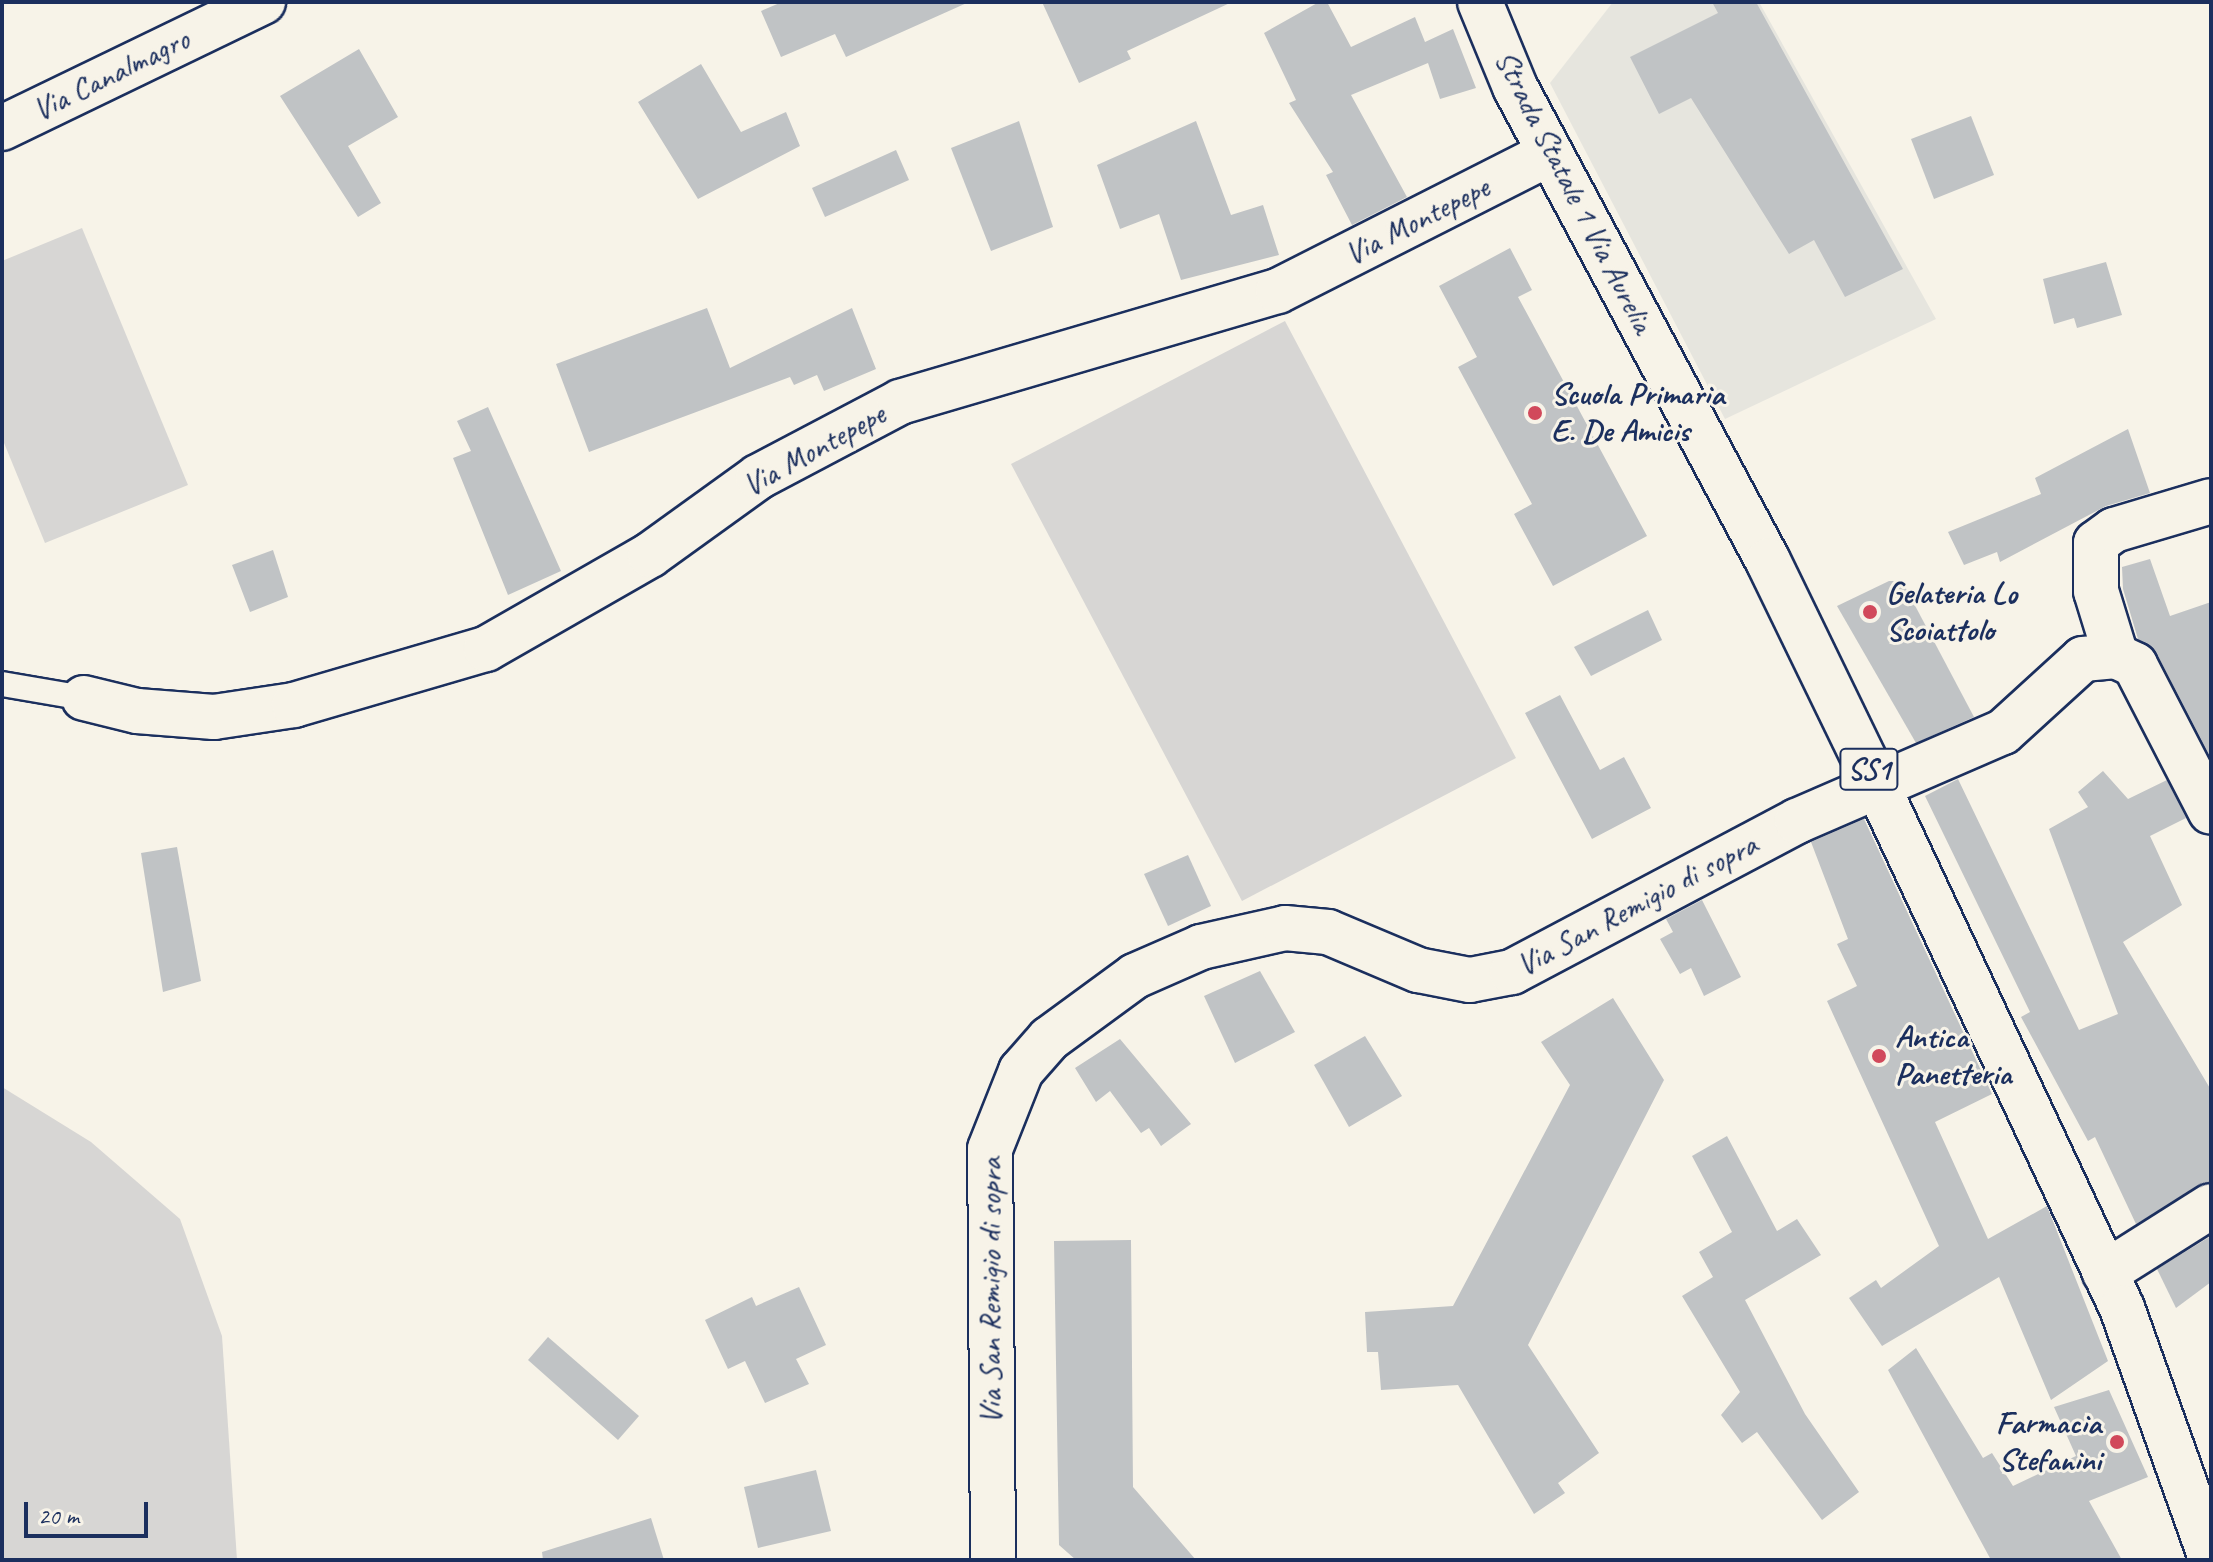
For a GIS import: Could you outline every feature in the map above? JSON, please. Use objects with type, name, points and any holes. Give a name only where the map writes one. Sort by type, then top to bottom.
[{"type":"street","name":"Via Canalmagro","points":[[2,128],[263,2]]},
{"type":"street","name":"Strada Statale 1 Via Aurelia","points":[[1480,2],[1550,153],[1768,561],[1877,785],[2105,1273],[2211,1558]]},
{"type":"street","name":"Via Montepepe","points":[[84,698],[137,711],[214,717],[294,705],[486,649],[650,555],[758,477],[900,402],[1278,291],[1550,153]]},
{"type":"street","points":[[2211,501],[2114,530],[2096,543],[2096,591],[2116,656],[2135,665],[2211,812]]},
{"type":"street","name":"Via San Remigio di sopra","points":[[993,1560],[990,1149],[1021,1071],[1049,1039],[1135,976],[1201,947],[1285,928],[1328,932],[1418,970],[1470,980],[1512,972],[1877,785],[2003,732],[2083,659],[2116,656]]},
{"type":"street","points":[[2105,1273],[2211,1206]]},
{"type":"lane","points":[[2,684],[84,698]]},
{"type":"shaded area","points":[[1613,2],[1759,2],[1936,319],[1725,419],[1550,83]]},
{"type":"shaded area","points":[[82,228],[188,485],[45,543],[2,438],[2,261]]},
{"type":"shaded area","points":[[1285,321],[1516,758],[1242,901],[1011,464]]},
{"type":"shaded area","points":[[2,1087],[91,1142],[180,1219],[222,1336],[237,1560],[2,1560]]},
{"type":"building","points":[[782,2],[969,2],[846,57],[835,34],[781,57],[761,11]]},
{"type":"building","points":[[1042,2],[1232,2],[1127,51],[1131,59],[1079,83]]},
{"type":"building","points":[[1319,2],[1327,2],[1351,47],[1415,17],[1425,42],[1453,29],[1476,88],[1440,99],[1428,63],[1351,95],[1407,197],[1352,225],[1326,175],[1333,172],[1289,103],[1296,100],[1264,33]]},
{"type":"building","points":[[1712,2],[1756,2],[1903,269],[1845,297],[1814,240],[1789,254],[1691,98],[1659,114],[1630,57],[1718,13]]},
{"type":"building","points":[[359,49],[398,117],[348,146],[381,203],[358,217],[280,96]]},
{"type":"building","points":[[701,64],[741,132],[786,112],[800,146],[698,199],[638,102]]},
{"type":"building","points":[[1971,116],[1994,175],[1934,199],[1911,139]]},
{"type":"building","points":[[1019,121],[1053,227],[991,251],[951,148]]},
{"type":"building","points":[[1196,121],[1231,215],[1263,205],[1279,255],[1181,280],[1159,214],[1120,229],[1097,165]]},
{"type":"building","points":[[896,150],[909,180],[825,217],[812,188]]},
{"type":"building","points":[[1510,248],[1532,290],[1518,297],[1647,536],[1553,586],[1514,514],[1532,504],[1458,367],[1477,357],[1439,286]]},
{"type":"building","points":[[2106,262],[2122,315],[2077,328],[2074,318],[2054,324],[2043,279]]},
{"type":"building","points":[[707,308],[730,368],[852,308],[876,369],[824,391],[817,375],[794,385],[790,377],[589,452],[556,364]]},
{"type":"building","points":[[488,407],[561,571],[508,595],[453,458],[471,451],[457,421]]},
{"type":"building","points":[[2128,429],[2150,493],[2106,506],[2000,562],[1997,552],[1964,565],[1948,532],[2041,494],[2035,478]]},
{"type":"building","points":[[273,550],[288,597],[250,612],[232,565]]},
{"type":"building","points":[[2150,559],[2170,616],[2211,602],[2211,758],[2157,654],[2138,639],[2123,589],[2122,567]]},
{"type":"building","points":[[1889,581],[1902,581],[1974,717],[1916,743],[1837,606]]},
{"type":"building","points":[[1648,610],[1662,640],[1591,676],[1574,647]]},
{"type":"building","points":[[1560,695],[1600,770],[1624,757],[1651,808],[1592,839],[1525,713]]},
{"type":"building","points":[[2103,771],[2128,799],[2167,780],[2186,818],[2150,836],[2182,905],[2123,942],[2211,1090],[2211,1181],[2136,1224],[2095,1137],[2088,1141],[2021,1017],[2030,1012],[1925,796],[1958,779],[2079,1030],[2118,1014],[2049,829],[2088,807],[2078,792]]},
{"type":"building","points":[[1864,819],[1992,1094],[1935,1122],[1988,1239],[2047,1206],[2108,1361],[2051,1400],[1999,1277],[1882,1346],[1849,1298],[1876,1280],[1881,1288],[1939,1246],[1827,1001],[1857,986],[1837,944],[1848,939],[1811,842]]},
{"type":"building","points":[[177,847],[201,981],[163,992],[141,853]]},
{"type":"building","points":[[1188,855],[1211,906],[1168,926],[1144,874]]},
{"type":"building","points":[[1702,900],[1741,977],[1704,996],[1691,968],[1680,974],[1660,939],[1673,932],[1666,919]]},
{"type":"building","points":[[1260,971],[1295,1032],[1235,1063],[1204,996]]},
{"type":"building","points":[[1613,998],[1664,1080],[1528,1345],[1599,1453],[1558,1483],[1565,1493],[1534,1514],[1458,1385],[1381,1390],[1378,1352],[1367,1352],[1365,1312],[1453,1306],[1570,1085],[1541,1042]]},
{"type":"building","points":[[1365,1036],[1402,1096],[1349,1127],[1314,1065]]},
{"type":"building","points":[[1120,1039],[1191,1124],[1161,1146],[1149,1128],[1141,1133],[1110,1091],[1096,1102],[1075,1068]]},
{"type":"building","points":[[1727,1136],[1777,1231],[1797,1219],[1821,1255],[1745,1300],[1805,1414],[1859,1492],[1822,1520],[1757,1432],[1742,1443],[1721,1415],[1740,1392],[1682,1296],[1713,1277],[1699,1252],[1732,1232],[1692,1156]]},
{"type":"building","points":[[2211,1236],[2211,1282],[2176,1308],[2157,1269]]},
{"type":"building","points":[[1131,1240],[1133,1487],[1196,1560],[1076,1560],[1059,1545],[1054,1241]]},
{"type":"building","points":[[799,1287],[826,1345],[796,1359],[809,1384],[765,1403],[745,1361],[728,1369],[705,1320],[752,1297],[756,1306]]},
{"type":"building","points":[[548,1337],[639,1416],[618,1440],[528,1360]]},
{"type":"building","points":[[1916,1348],[1983,1458],[1992,1453],[2013,1486],[2076,1456],[2054,1407],[2109,1390],[2148,1477],[2089,1501],[2122,1560],[1991,1560],[1888,1370]]},
{"type":"building","points":[[816,1470],[831,1531],[758,1548],[744,1487]]},
{"type":"building","points":[[651,1518],[664,1560],[543,1560],[542,1552]]},
{"type":"place","name":"Scuola Primaria E. De Amicis","points":[[1535,413]]},
{"type":"place","name":"Gelateria Lo Scoiattolo","points":[[1870,612]]},
{"type":"place","name":"Antica Panetteria","points":[[1879,1056]]},
{"type":"place","name":"Farmacia Stefanini","points":[[2117,1442]]}]
